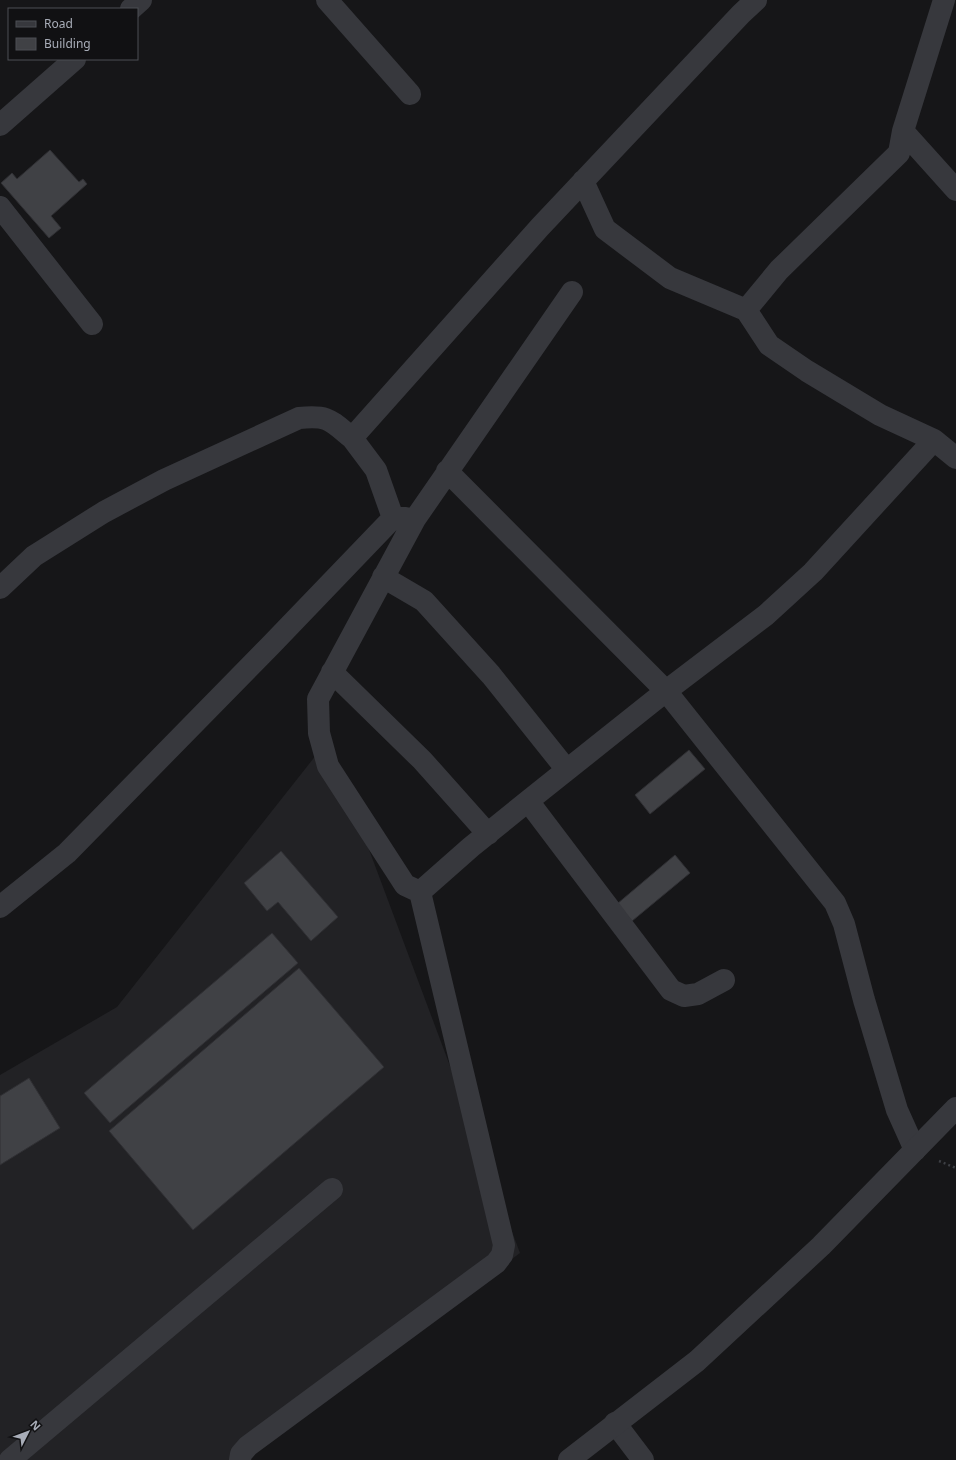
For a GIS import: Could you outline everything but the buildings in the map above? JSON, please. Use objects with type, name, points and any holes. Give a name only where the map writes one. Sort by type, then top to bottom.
[{"type":"street","points":[[132,8],[141,0]]},
{"type":"street","points":[[327,0],[410,94]]},
{"type":"street","points":[[352,438],[540,227],[741,14],[756,0]]},
{"type":"street","points":[[746,310],[779,270],[899,153],[903,131],[944,0]]},
{"type":"street","points":[[0,125],[74,60]]},
{"type":"street","points":[[903,131],[956,190]]},
{"type":"street","points":[[583,181],[605,229],[670,278],[746,310],[769,344],[807,371],[880,415],[934,440],[956,458]]},
{"type":"street","points":[[0,207],[92,324]]},
{"type":"street","points":[[420,892],[405,885],[328,766],[319,733],[318,699],[415,519],[572,292]]},
{"type":"street","points":[[0,588],[34,556],[104,512],[164,480],[299,418],[316,416],[329,419],[352,438],[376,470],[393,518]]},
{"type":"street","points":[[420,892],[528,801],[666,691],[766,615],[813,572],[934,440]]},
{"type":"street","points":[[447,471],[666,691],[835,903],[844,924],[864,1000],[897,1110],[915,1150]]},
{"type":"street","points":[[0,908],[66,853],[271,645],[393,518],[415,519]]},
{"type":"street","points":[[383,577],[424,601],[491,675],[567,770]]},
{"type":"street","points":[[332,672],[422,760],[488,834]]},
{"type":"street","points":[[528,801],[671,990],[684,996],[698,994],[724,980]]},
{"type":"street","points":[[240,1460],[241,1454],[248,1446],[496,1263],[502,1256],[504,1245],[420,892]]},
{"type":"street","points":[[569,1460],[697,1361],[821,1246],[956,1108]]},
{"type":"street","points":[[10,1460],[332,1189]]},
{"type":"street","points":[[615,1423],[644,1460]]},
{"type":"shaded area","points":[[328,740],[520,1253],[245,1457],[245,1460],[0,1460],[0,1075],[117,1007]]}]
